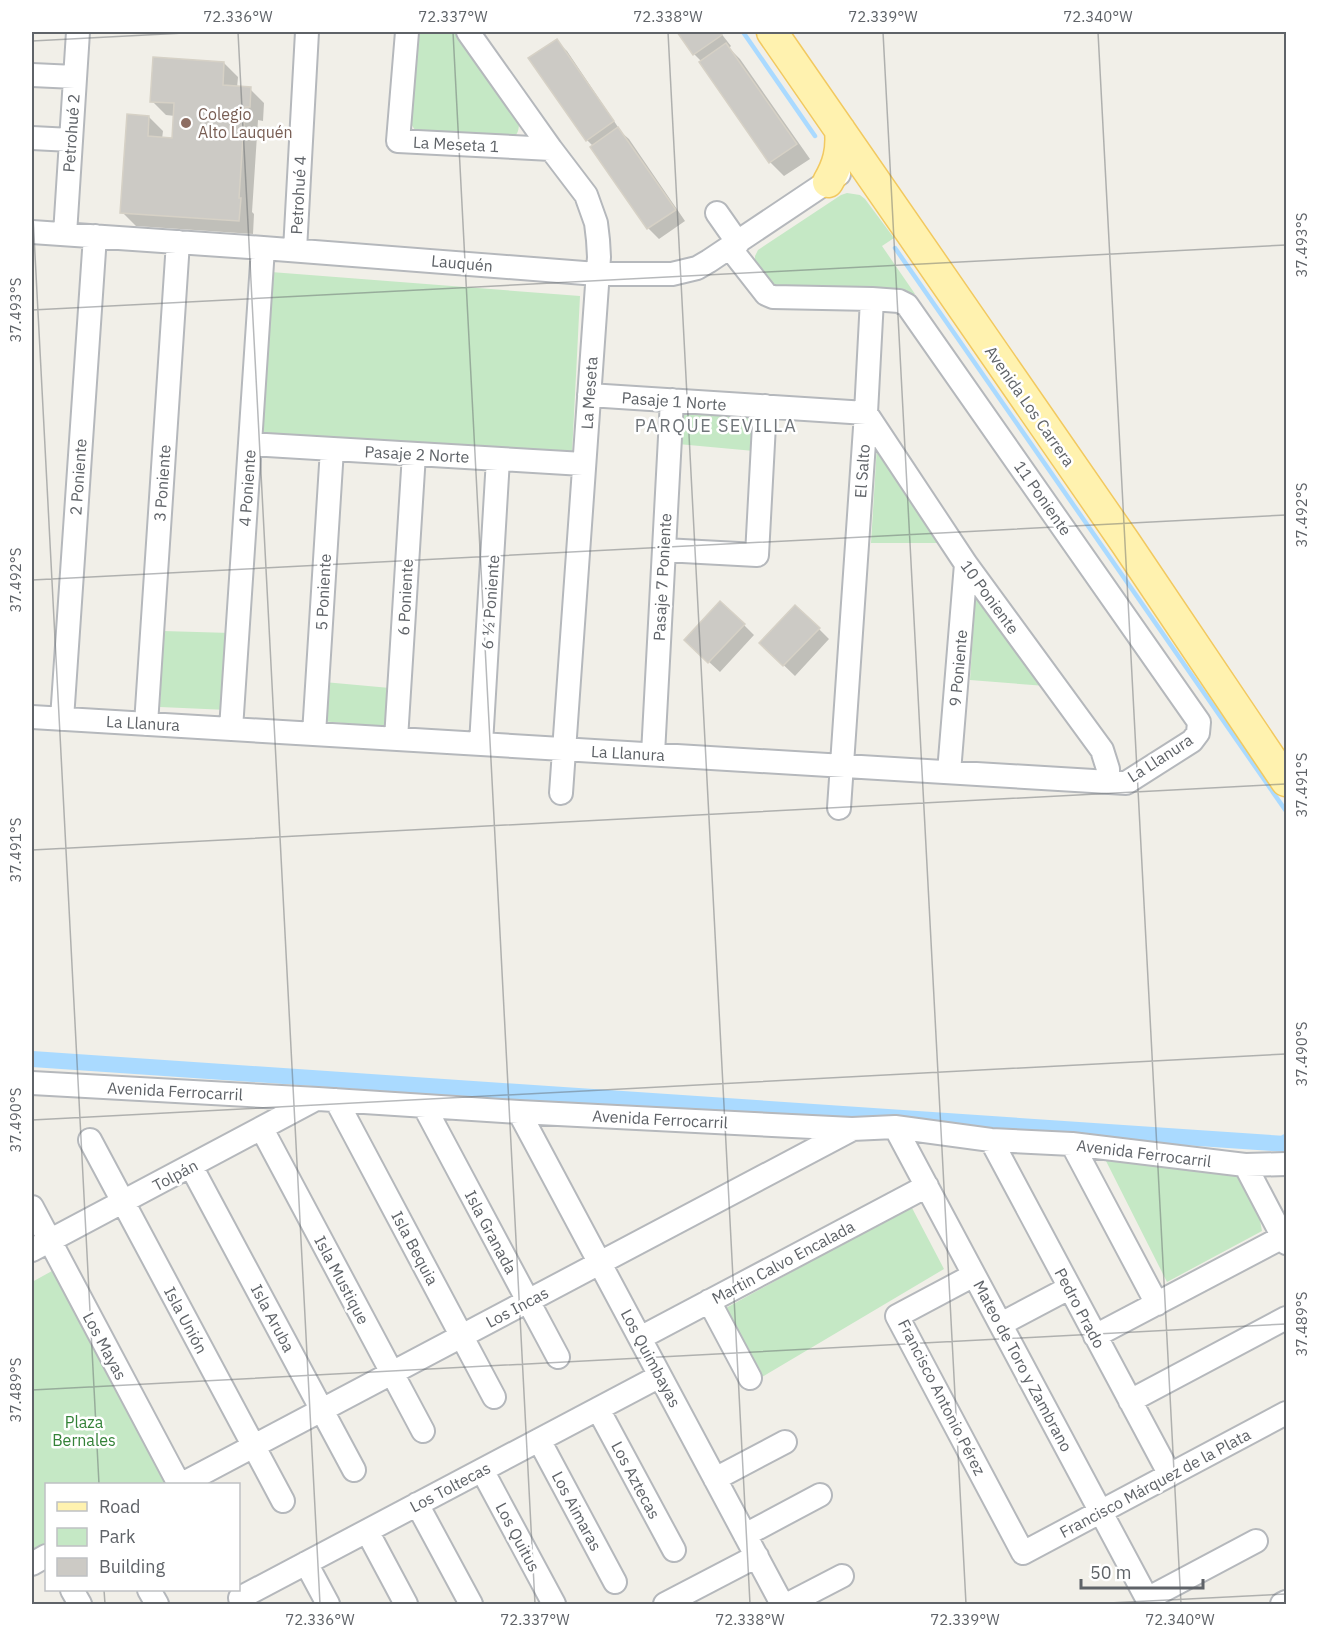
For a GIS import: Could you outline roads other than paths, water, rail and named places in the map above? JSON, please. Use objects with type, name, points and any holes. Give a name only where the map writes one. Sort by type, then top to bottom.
[{"type":"main road","name":"Avenida Los Carrera","points":[[772,32],[1287,781]]},
{"type":"main road","points":[[840,130],[838,164],[828,182],[856,182],[880,189]]},
{"type":"street","name":"Petrohué 2","points":[[65,234],[78,32]]},
{"type":"street","name":"Petrohué 4","points":[[295,250],[307,32]]},
{"type":"street","name":"La Meseta 1","points":[[407,32],[398,141],[551,149]]},
{"type":"street","name":"La Meseta","points":[[468,32],[586,195],[592,209],[598,240],[599,257],[561,793]]},
{"type":"street","points":[[32,75],[75,77]]},
{"type":"street","points":[[32,138],[71,141]]},
{"type":"street","name":"Lauquén","points":[[32,232],[597,274],[660,275],[697,268],[734,246],[860,159]]},
{"type":"street","points":[[717,213],[734,246],[766,294],[773,297],[872,299]]},
{"type":"street","name":"2 Poniente","points":[[62,718],[95,236]]},
{"type":"street","name":"3 Poniente","points":[[146,724],[178,242]]},
{"type":"street","name":"4 Poniente","points":[[231,729],[263,248]]},
{"type":"street","name":"El Salto","points":[[839,808],[872,299]]},
{"type":"street","name":"11 Poniente","points":[[872,299],[899,301],[908,305],[1199,722]]},
{"type":"street","name":"Pasaje 1 Norte","points":[[589,395],[866,413]]},
{"type":"street","name":"Pasaje 7 Poniente","points":[[653,754],[672,400]]},
{"type":"street","points":[[664,550],[757,555],[765,406]]},
{"type":"street","name":"10 Poniente","points":[[866,413],[966,564],[1102,750],[1108,769],[1108,782]]},
{"type":"street","name":"Pasaje 2 Norte","points":[[250,444],[583,465]]},
{"type":"street","name":"5 Poniente","points":[[314,734],[332,449]]},
{"type":"street","name":"6 Poniente","points":[[396,739],[414,454]]},
{"type":"street","name":"6 ½ Poniente","points":[[481,744],[498,459]]},
{"type":"street","name":"9 Poniente","points":[[949,772],[966,564]]},
{"type":"street","name":"La Llanura","points":[[32,717],[1126,783],[1192,741],[1198,733],[1199,722]]},
{"type":"street","name":"Avenida Ferrocarril","points":[[32,1083],[519,1112],[852,1129],[895,1128],[991,1140],[1072,1144],[1245,1165],[1287,1164]]},
{"type":"street","name":"Tolpán","points":[[40,1246],[262,1129],[327,1100]]},
{"type":"street","name":"Isla Bequia","points":[[327,1100],[494,1396]]},
{"type":"street","name":"Isla Granada","points":[[424,1106],[558,1357]]},
{"type":"street","name":"Los Quimbayas","points":[[519,1112],[782,1605]]},
{"type":"street","name":"Mateo de Toro y Zambrano","points":[[895,1128],[1148,1602]]},
{"type":"street","name":"Isla Mustique","points":[[262,1129],[423,1431]]},
{"type":"street","name":"Los Incas","points":[[184,1483],[852,1129]]},
{"type":"street","name":"Isla Unión","points":[[90,1140],[283,1501]]},
{"type":"street","name":"Pedro Prado","points":[[991,1140],[1170,1475]]},
{"type":"street","points":[[1072,1144],[1157,1304]]},
{"type":"street","points":[[1095,1336],[1285,1240],[1245,1165]]},
{"type":"street","name":"Isla Aruba","points":[[191,1166],[354,1470]]},
{"type":"street","name":"Martin Calvo Encalada","points":[[640,1338],[927,1186]]},
{"type":"street","name":"Los Mayas","points":[[32,1207],[40,1246],[179,1483]]},
{"type":"street","name":"Francisco Antonio Pérez","points":[[974,1275],[897,1316],[1023,1553]]},
{"type":"street","points":[[1000,1324],[1069,1288]]},
{"type":"street","points":[[709,1301],[750,1378]]},
{"type":"street","points":[[1130,1401],[1287,1318]]},
{"type":"street","name":"Los Toltecas","points":[[240,1597],[660,1376]]},
{"type":"street","name":"Los Aztecas","points":[[598,1409],[674,1550]]},
{"type":"street","name":"Francisco Márquez de la Plata","points":[[1023,1553],[1287,1413]]},
{"type":"street","name":"Los Aimaras","points":[[539,1440],[615,1582]]},
{"type":"street","points":[[715,1479],[785,1442]]},
{"type":"street","name":"Los Quitus","points":[[482,1470],[554,1605]]},
{"type":"street","points":[[745,1535],[820,1495]]},
{"type":"street","points":[[417,1504],[471,1605]]},
{"type":"street","points":[[367,1531],[406,1605]]},
{"type":"street","points":[[1148,1602],[1256,1541]]},
{"type":"street","points":[[665,1605],[697,1597],[756,1556]]},
{"type":"street","points":[[306,1563],[328,1605]]},
{"type":"street","points":[[788,1605],[842,1576]]},
{"type":"street","points":[[73,1591],[80,1605]]},
{"type":"street","points":[[150,1591],[157,1605]]},
{"type":"street","points":[[1282,1605],[1287,1602]]},
{"type":"waterway","points":[[743,32],[815,136]]},
{"type":"waterway","points":[[895,248],[1286,811]]},
{"type":"waterway","points":[[32,1059],[1286,1144],[1286,1142]]},
{"type":"place","name":"Colegio Alto Lauquén","points":[[186,123]]},
{"type":"district","name":"PARQUE SEVILLA","points":[[716,426]]},
{"type":"park label","name":"Plaza Bernales","points":[[84,1431]]}]
